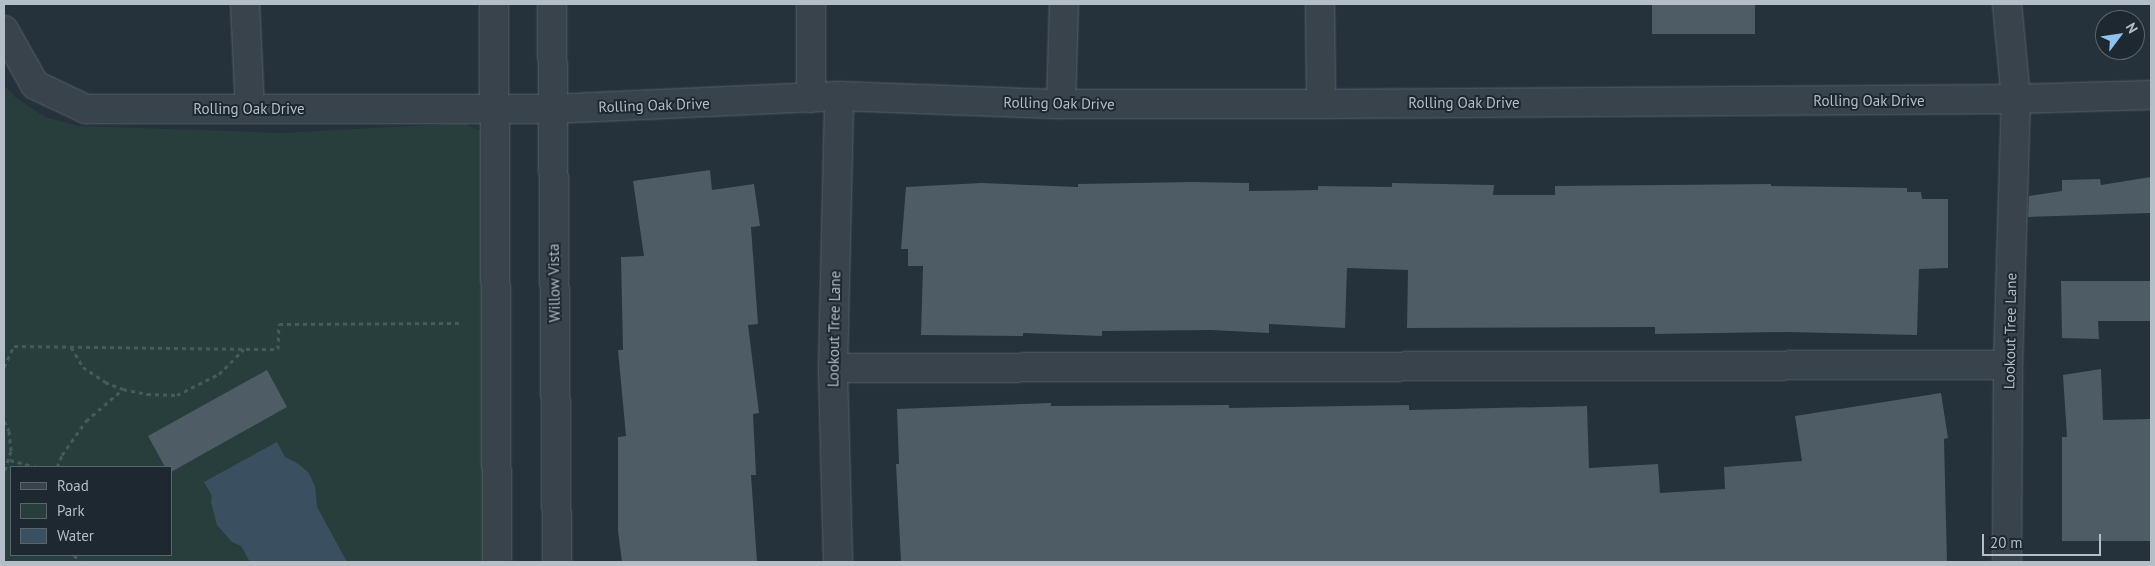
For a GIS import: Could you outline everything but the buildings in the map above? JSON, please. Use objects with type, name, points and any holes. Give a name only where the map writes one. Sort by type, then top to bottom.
[{"type":"street","points":[[245,4],[250,109]]},
{"type":"street","points":[[494,4],[497,562]]},
{"type":"street","name":"Willow Vista","points":[[552,4],[557,562]]},
{"type":"street","points":[[810,4],[811,98]]},
{"type":"street","points":[[1061,104],[1064,4]]},
{"type":"street","points":[[1320,4],[1321,104]]},
{"type":"street","name":"Lookout Tree Lane","points":[[2007,562],[2008,365],[2016,100],[2008,4]]},
{"type":"street","name":"Rolling Oak Drive","points":[[4,30],[35,85],[86,109],[552,109],[839,96],[1061,104],[1321,104],[2016,100],[2151,95]]},
{"type":"street","name":"Lookout Tree Lane","points":[[838,562],[832,368],[839,96]]},
{"type":"street","points":[[832,368],[2008,365]]},
{"type":"path","points":[[4,367],[14,346],[278,349],[279,324],[464,323]]},
{"type":"path","points":[[71,347],[83,367],[105,382],[123,389],[147,394],[177,395],[219,374],[239,357],[244,349]]},
{"type":"path","points":[[57,466],[62,455],[86,421],[123,389]]},
{"type":"path","points":[[4,422],[11,440],[10,460],[4,472]]},
{"type":"path","points":[[10,460],[32,466]]},
{"type":"green space","points":[[4,85],[15,97],[45,117],[79,126],[283,133],[465,123],[480,131],[485,146],[483,562],[4,562]]},
{"type":"water","points":[[277,442],[285,457],[297,463],[308,472],[315,486],[317,507],[347,562],[250,562],[241,546],[232,542],[217,525],[211,502],[212,496],[204,482]]}]
